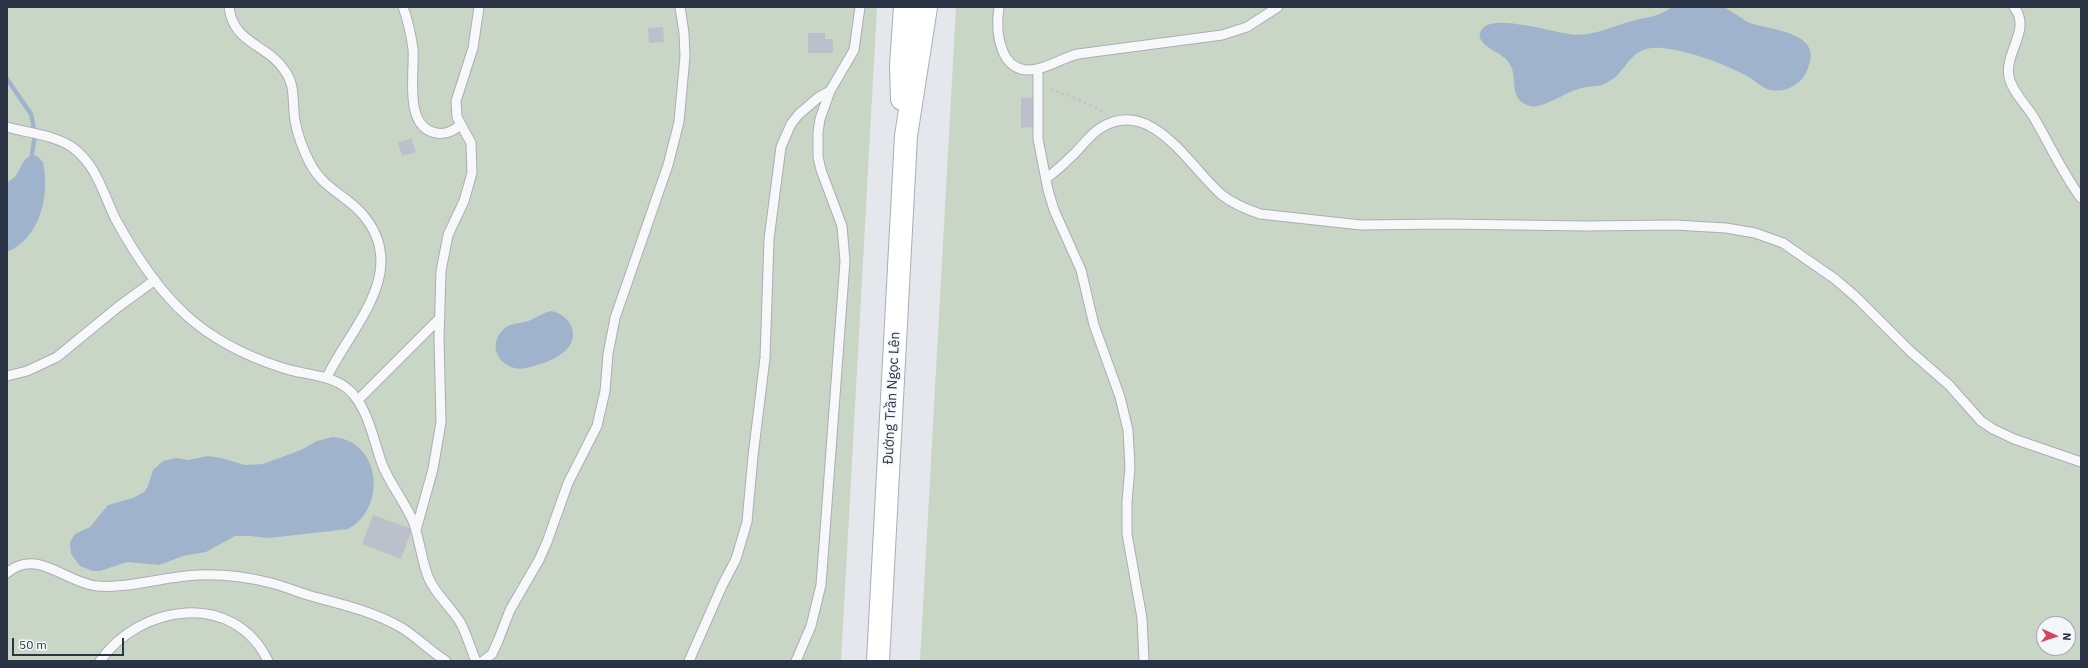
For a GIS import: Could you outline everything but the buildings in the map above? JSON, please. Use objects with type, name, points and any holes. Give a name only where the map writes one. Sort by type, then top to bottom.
[{"type":"street","name":"Đường Trần Ngọc Lên","points":[[905,7],[901,83],[906,136]]},
{"type":"street","name":"Đường Trần Ngọc Lên","points":[[878,661],[906,136],[926,7]]},
{"type":"lane","points":[[229,7],[232,18],[241,35],[274,58],[289,77],[294,95],[295,120],[298,136],[311,165],[329,187],[365,216],[376,236],[379,248],[380,273],[374,298],[327,377]]},
{"type":"lane","points":[[403,7],[413,50],[412,93],[417,116],[423,126],[435,133],[447,133],[461,124]]},
{"type":"lane","points":[[416,530],[438,447],[441,403],[439,358],[440,288],[444,254],[448,235],[464,201],[472,172],[471,143],[461,124],[456,109],[456,101],[473,48],[479,7]]},
{"type":"lane","points":[[483,661],[492,654],[510,610],[547,542],[568,483],[590,442],[600,414],[605,391],[608,354],[615,318],[668,165],[679,122],[685,56],[684,33],[680,7]]},
{"type":"lane","points":[[796,661],[811,626],[821,585],[845,261],[842,226],[818,158],[818,132],[820,119],[830,92],[854,50],[860,7]]},
{"type":"lane","points":[[999,7],[997,29],[999,40],[1005,56],[1019,68],[1038,69],[1069,56],[1078,54],[1234,32],[1259,21],[1278,7]]},
{"type":"lane","points":[[2014,7],[2019,17],[2020,32],[2008,62],[2009,79],[2036,121],[2066,176],[2081,198]]},
{"type":"lane","points":[[1038,69],[1038,139],[1046,179],[1054,210],[1081,270],[1099,340],[1124,412],[1130,448],[1127,534],[1142,618],[1144,661]]},
{"type":"lane","points":[[689,661],[736,558],[748,522],[753,456],[765,358],[769,239],[781,147],[791,124],[799,114],[818,97],[830,92]]},
{"type":"lane","points":[[1046,179],[1099,129],[1118,122],[1138,122],[1159,131],[1176,145],[1223,196],[1234,203],[1260,214],[1361,225],[1675,225],[1740,229],[1769,237],[1783,243],[1813,263],[1856,297],[1910,351],[1949,385],[1981,421],[2003,435],[2081,462]]},
{"type":"lane","points":[[7,127],[61,141],[71,146],[87,160],[127,238],[155,280],[187,316],[222,342],[280,368],[313,376],[327,377],[344,386],[358,400],[370,423],[389,479],[408,512],[416,530],[422,557],[430,582],[460,622],[476,661]]},
{"type":"lane","points":[[7,376],[27,371],[57,357],[118,307],[155,280]]},
{"type":"lane","points":[[358,400],[440,318]]},
{"type":"lane","points":[[7,573],[17,567],[34,563],[44,564],[72,580],[95,586],[117,586],[198,575],[254,579],[335,603],[402,628],[446,661]]},
{"type":"lane","points":[[100,661],[110,648],[132,630],[158,618],[185,613],[212,615],[237,626],[257,643],[268,661]]},
{"type":"path","points":[[1038,85],[1102,111],[1118,122]]},
{"type":"green space","points":[[7,7],[877,7],[841,661],[7,661]]},
{"type":"green space","points":[[956,7],[2081,7],[2081,661],[920,661]]},
{"type":"water","points":[[1672,7],[1723,7],[1750,23],[1792,35],[1802,40],[1808,47],[1811,56],[1807,72],[1797,84],[1790,88],[1772,90],[1764,88],[1737,71],[1706,58],[1662,48],[1651,48],[1642,50],[1636,54],[1615,77],[1605,84],[1579,89],[1538,106],[1529,106],[1518,99],[1513,74],[1508,61],[1485,45],[1480,37],[1480,33],[1483,28],[1490,24],[1501,23],[1528,26],[1569,34],[1586,34],[1658,15]]},
{"type":"water","points":[[32,155],[37,156],[43,162],[45,175],[44,201],[35,226],[28,236],[19,245],[7,252],[7,182],[12,180],[18,173],[24,161]]},
{"type":"water","points":[[551,311],[563,316],[568,320],[571,326],[573,337],[567,349],[553,359],[542,364],[526,368],[518,369],[505,364],[497,353],[496,346],[497,339],[502,331],[509,325],[528,321]]},
{"type":"water","points":[[332,437],[349,441],[361,450],[369,462],[373,477],[373,492],[369,507],[361,519],[348,529],[269,538],[235,536],[206,552],[183,556],[159,565],[127,562],[100,571],[93,571],[80,566],[71,554],[70,542],[75,534],[90,527],[108,505],[133,498],[144,492],[148,486],[153,470],[163,461],[176,458],[188,460],[208,456],[245,465],[263,464],[301,450],[317,441]]},
{"type":"waterway","points":[[7,79],[31,114],[35,134],[32,155]]}]
